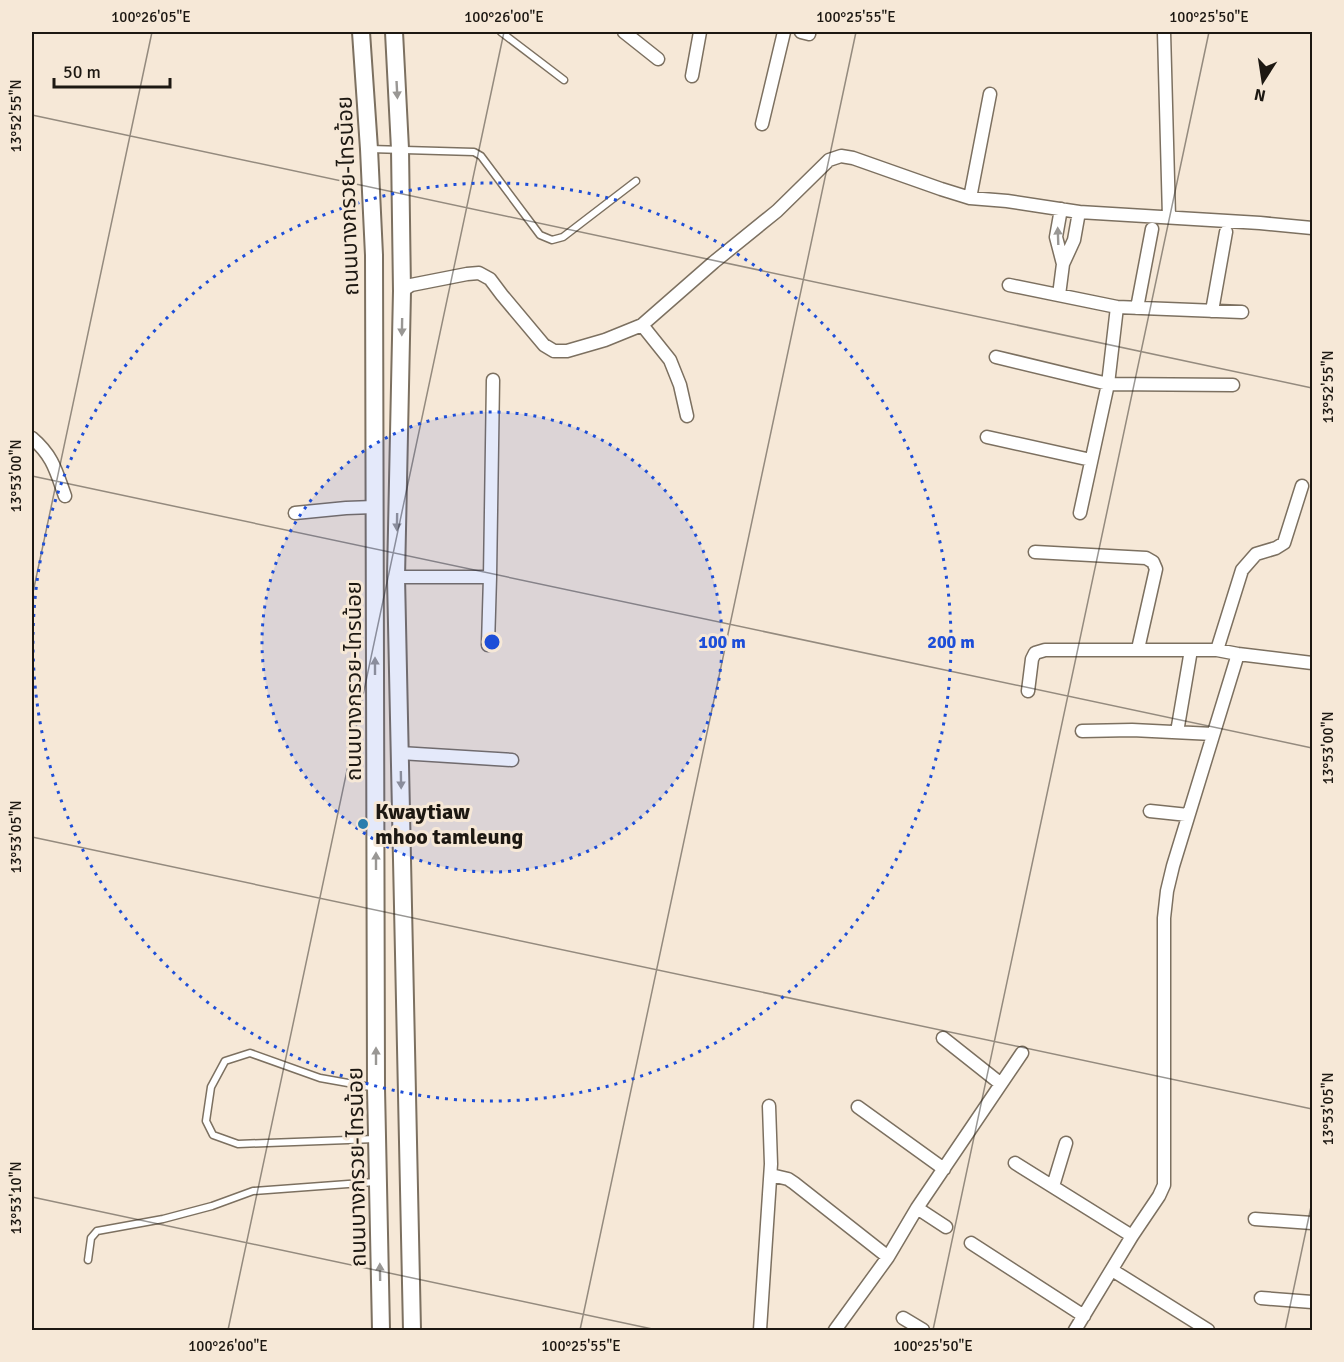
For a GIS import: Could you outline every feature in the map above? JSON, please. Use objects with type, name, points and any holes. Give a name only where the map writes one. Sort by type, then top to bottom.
[{"type":"main road","name":"ถนนบางกรวย-ไทรน้อย","points":[[361,32],[374,255],[376,1088],[381,1330]]},
{"type":"main road","name":"ถนนบางกรวย-ไทรน้อย","points":[[394,32],[400,149],[402,291],[396,577],[412,1330]]},
{"type":"street","points":[[624,32],[658,59]]},
{"type":"street","points":[[692,76],[700,32]]},
{"type":"street","points":[[762,124],[784,32]]},
{"type":"street","points":[[1164,32],[1169,217]]},
{"type":"street","points":[[970,198],[990,94]]},
{"type":"street","points":[[402,291],[411,285],[480,273],[490,279],[544,345],[554,351],[567,351],[605,340],[642,325],[777,211],[829,160],[841,156],[853,158],[970,198],[1079,212],[1312,228]]},
{"type":"street","points":[[1061,209],[1056,237],[1063,264]]},
{"type":"street","points":[[1059,295],[1063,264],[1074,240],[1079,212]]},
{"type":"street","points":[[1137,308],[1152,229]]},
{"type":"street","points":[[1212,311],[1226,232]]},
{"type":"street","points":[[1009,285],[1118,307],[1242,312]]},
{"type":"street","points":[[1080,513],[1108,384],[1118,307]]},
{"type":"street","points":[[642,325],[670,360],[680,385],[687,416]]},
{"type":"street","points":[[996,357],[1108,384],[1233,385]]},
{"type":"street","points":[[488,645],[493,380]]},
{"type":"street","points":[[987,437],[1091,460]]},
{"type":"street","points":[[32,438],[53,461],[65,496]]},
{"type":"street","points":[[1217,650],[1242,570],[1256,554],[1284,543],[1302,486]]},
{"type":"street","points":[[295,513],[374,507]]},
{"type":"street","points":[[1035,552],[1146,558],[1153,562],[1156,569],[1138,649]]},
{"type":"street","points":[[396,577],[490,577]]},
{"type":"street","points":[[1028,691],[1032,659],[1035,653],[1045,650],[1217,650],[1312,663]]},
{"type":"street","points":[[1177,732],[1191,650]]},
{"type":"street","points":[[1075,1330],[1164,1185],[1164,918],[1167,891],[1238,654]]},
{"type":"street","points":[[1082,731],[1132,730],[1213,734]]},
{"type":"street","points":[[400,753],[512,760]]},
{"type":"street","points":[[1150,811],[1188,815]]},
{"type":"street","points":[[942,1038],[1000,1084]]},
{"type":"street","points":[[835,1330],[888,1257],[918,1208],[1022,1053]]},
{"type":"street","points":[[760,1330],[771,1175],[770,1106]]},
{"type":"street","points":[[858,1107],[944,1169]]},
{"type":"street","points":[[1053,1186],[1066,1143]]},
{"type":"street","points":[[1015,1163],[1132,1236]]},
{"type":"street","points":[[771,1175],[788,1179],[794,1183],[888,1257]]},
{"type":"street","points":[[918,1208],[946,1227]]},
{"type":"street","points":[[1256,1219],[1312,1223]]},
{"type":"street","points":[[971,1243],[1084,1316]]},
{"type":"street","points":[[1112,1270],[1208,1330]]},
{"type":"street","points":[[1261,1298],[1312,1302]]},
{"type":"street","points":[[903,1318],[923,1330]]},
{"type":"lane","points":[[501,32],[564,80]]},
{"type":"lane","points":[[369,149],[474,152],[482,156],[540,235],[552,240],[563,237],[636,181]]},
{"type":"lane","points":[[376,1088],[320,1078],[250,1053],[225,1061],[211,1087],[206,1121],[213,1136],[238,1144],[378,1139]]},
{"type":"lane","points":[[88,1260],[91,1238],[97,1231],[163,1219],[212,1206],[253,1191],[379,1181]]},
{"type":"place","name":"Kwaytiaw mhoo tamleung","points":[[363,824]]}]
